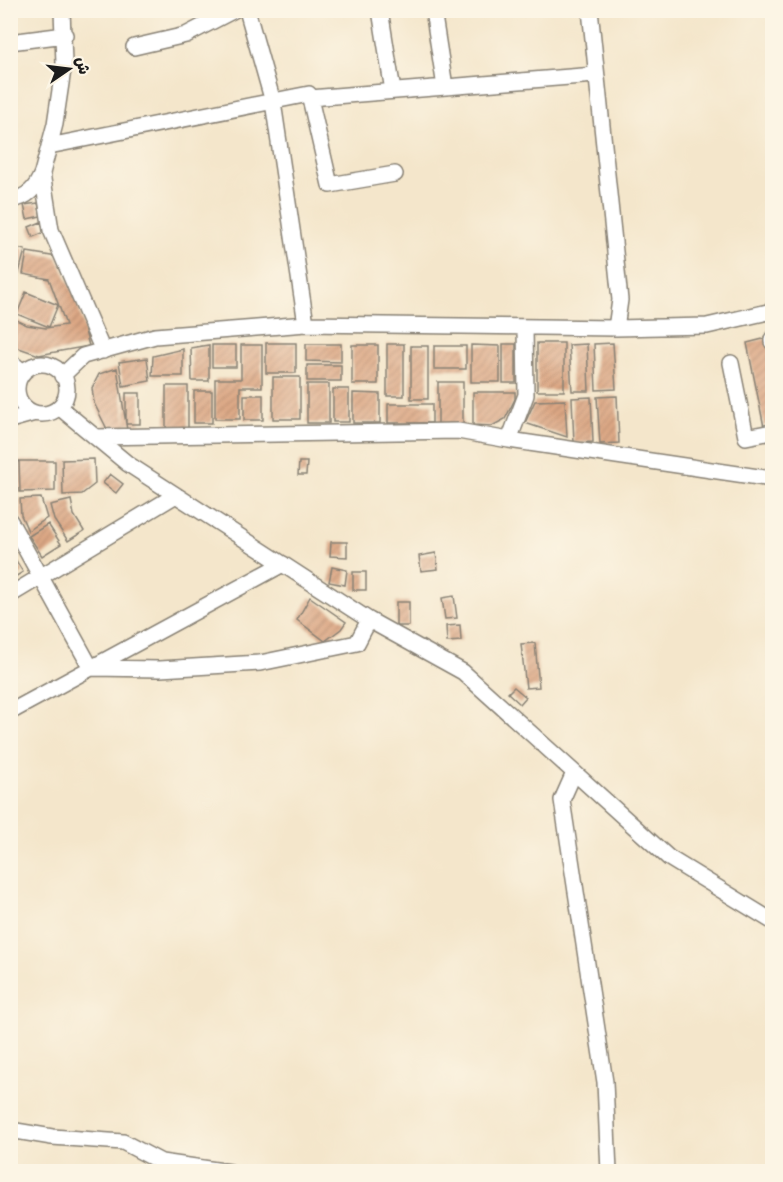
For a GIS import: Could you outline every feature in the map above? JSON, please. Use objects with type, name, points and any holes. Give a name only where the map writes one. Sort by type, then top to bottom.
[{"type":"street","points":[[10,200],[20,199],[35,188],[50,146],[62,73],[64,35],[62,10]]},
{"type":"street","points":[[134,47],[186,35],[234,10]]},
{"type":"street","points":[[247,10],[273,102],[306,324]]},
{"type":"street","points":[[380,10],[393,91]]},
{"type":"street","points":[[433,10],[445,87]]},
{"type":"street","points":[[590,10],[620,300],[616,328]]},
{"type":"street","points":[[10,42],[64,35]]},
{"type":"street","points":[[310,98],[595,75]]},
{"type":"street","points":[[50,146],[309,94],[330,185],[394,174]]},
{"type":"street","points":[[42,172],[51,230],[103,351]]},
{"type":"street","points":[[62,376],[83,356],[155,336],[306,324],[616,328],[707,326],[772,311]]},
{"type":"street","points":[[509,440],[526,395],[525,327]]},
{"type":"street","points":[[10,361],[24,372]]},
{"type":"street","points":[[731,363],[746,437],[772,432]]},
{"type":"street","points":[[44,364],[51,366],[62,376],[66,392],[58,407],[44,414],[27,409],[14,393],[18,381],[29,368],[44,364]]},
{"type":"street","points":[[58,407],[128,464],[369,620],[464,672],[669,858],[772,921]]},
{"type":"street","points":[[10,420],[35,413]]},
{"type":"street","points":[[95,437],[458,431],[772,479]]},
{"type":"street","points":[[10,595],[176,495]]},
{"type":"street","points":[[10,520],[91,668]]},
{"type":"street","points":[[10,712],[283,564]]},
{"type":"street","points":[[91,668],[160,669],[260,663],[357,643],[369,620]]},
{"type":"street","points":[[574,773],[562,800],[605,1082],[609,1172]]},
{"type":"street","points":[[10,1130],[52,1137],[123,1142],[161,1162],[230,1172]]},
{"type":"building","points":[[38,203],[41,216],[27,219],[24,205]]},
{"type":"building","points":[[41,222],[45,232],[33,237],[29,227]]},
{"type":"building","points":[[10,246],[25,250],[15,288],[10,287]]},
{"type":"building","points":[[27,252],[57,257],[77,301],[89,346],[39,355],[10,345],[10,317],[27,325],[46,328],[66,325],[49,279],[23,274]]},
{"type":"building","points":[[26,292],[58,305],[49,327],[17,314]]},
{"type":"building","points":[[10,300],[17,306],[10,313]]},
{"type":"building","points":[[767,338],[772,365],[772,425],[764,427],[747,343]]},
{"type":"building","points":[[266,343],[296,343],[296,373],[266,373]]},
{"type":"building","points":[[537,343],[564,343],[564,391],[537,391]]},
{"type":"building","points":[[613,343],[616,389],[596,390],[594,344]]},
{"type":"building","points":[[306,344],[341,344],[341,362],[306,361]]},
{"type":"building","points":[[387,344],[404,344],[404,396],[387,396]]},
{"type":"building","points":[[503,344],[516,344],[516,383],[503,383]]},
{"type":"building","points":[[587,344],[589,391],[572,391],[569,345]]},
{"type":"building","points":[[209,345],[209,381],[192,381],[191,348]]},
{"type":"building","points":[[212,345],[236,345],[236,367],[212,367]]},
{"type":"building","points":[[241,345],[262,345],[262,387],[240,387],[240,419],[215,419],[215,379],[241,379]]},
{"type":"building","points":[[352,345],[378,345],[378,384],[352,384]]},
{"type":"building","points":[[471,345],[500,346],[500,382],[471,382]]},
{"type":"building","points":[[411,346],[428,346],[428,399],[411,399]]},
{"type":"building","points":[[434,346],[466,346],[466,369],[434,369]]},
{"type":"building","points":[[183,349],[183,376],[152,376],[153,356]]},
{"type":"building","points":[[147,358],[150,381],[123,386],[119,362]]},
{"type":"building","points":[[307,365],[341,365],[341,381],[307,381]]},
{"type":"building","points":[[117,368],[127,430],[109,433],[94,403],[92,388],[99,374]]},
{"type":"building","points":[[273,377],[300,377],[300,419],[273,419]]},
{"type":"building","points":[[438,382],[463,382],[463,431],[438,431]]},
{"type":"building","points":[[307,384],[329,384],[329,423],[307,423]]},
{"type":"building","points":[[166,386],[188,386],[188,433],[166,433]]},
{"type":"building","points":[[333,389],[349,389],[349,422],[333,422]]},
{"type":"building","points":[[194,391],[212,391],[212,423],[194,423]]},
{"type":"building","points":[[473,392],[515,392],[515,399],[505,419],[492,426],[473,425]]},
{"type":"building","points":[[126,393],[140,393],[140,424],[126,424]]},
{"type":"building","points":[[353,393],[380,394],[380,423],[353,423]]},
{"type":"building","points":[[244,395],[263,395],[263,420],[244,420]]},
{"type":"building","points":[[617,396],[619,443],[600,444],[597,397]]},
{"type":"building","points":[[591,397],[593,442],[574,443],[572,398]]},
{"type":"building","points":[[565,400],[567,437],[525,423],[535,401]]},
{"type":"building","points":[[388,404],[432,404],[432,423],[388,423]]},
{"type":"building","points":[[94,459],[95,484],[82,494],[63,495],[62,460]]},
{"type":"building","points":[[19,461],[55,461],[55,491],[20,492]]},
{"type":"building","points":[[299,462],[307,462],[306,475],[298,475]]},
{"type":"building","points":[[110,474],[123,484],[116,493],[103,483]]},
{"type":"building","points":[[41,498],[47,518],[28,531],[21,515],[20,499]]},
{"type":"building","points":[[71,500],[74,515],[84,531],[68,541],[54,520],[50,505]]},
{"type":"building","points":[[48,524],[61,544],[42,556],[29,536]]},
{"type":"building","points":[[331,542],[347,542],[347,557],[330,556]]},
{"type":"building","points":[[10,551],[23,572],[10,580]]},
{"type":"building","points":[[436,553],[438,569],[421,571],[419,556]]},
{"type":"building","points":[[332,567],[347,570],[345,585],[329,582]]},
{"type":"building","points":[[353,572],[366,572],[366,590],[353,590]]},
{"type":"building","points":[[454,596],[457,618],[445,619],[442,598]]},
{"type":"building","points":[[310,597],[346,622],[341,629],[325,641],[297,620]]},
{"type":"building","points":[[396,602],[409,602],[409,626],[396,626]]},
{"type":"building","points":[[460,625],[461,641],[447,642],[446,626]]},
{"type":"building","points":[[535,643],[539,687],[526,688],[521,644]]},
{"type":"building","points":[[514,687],[526,697],[520,704],[508,693]]}]
